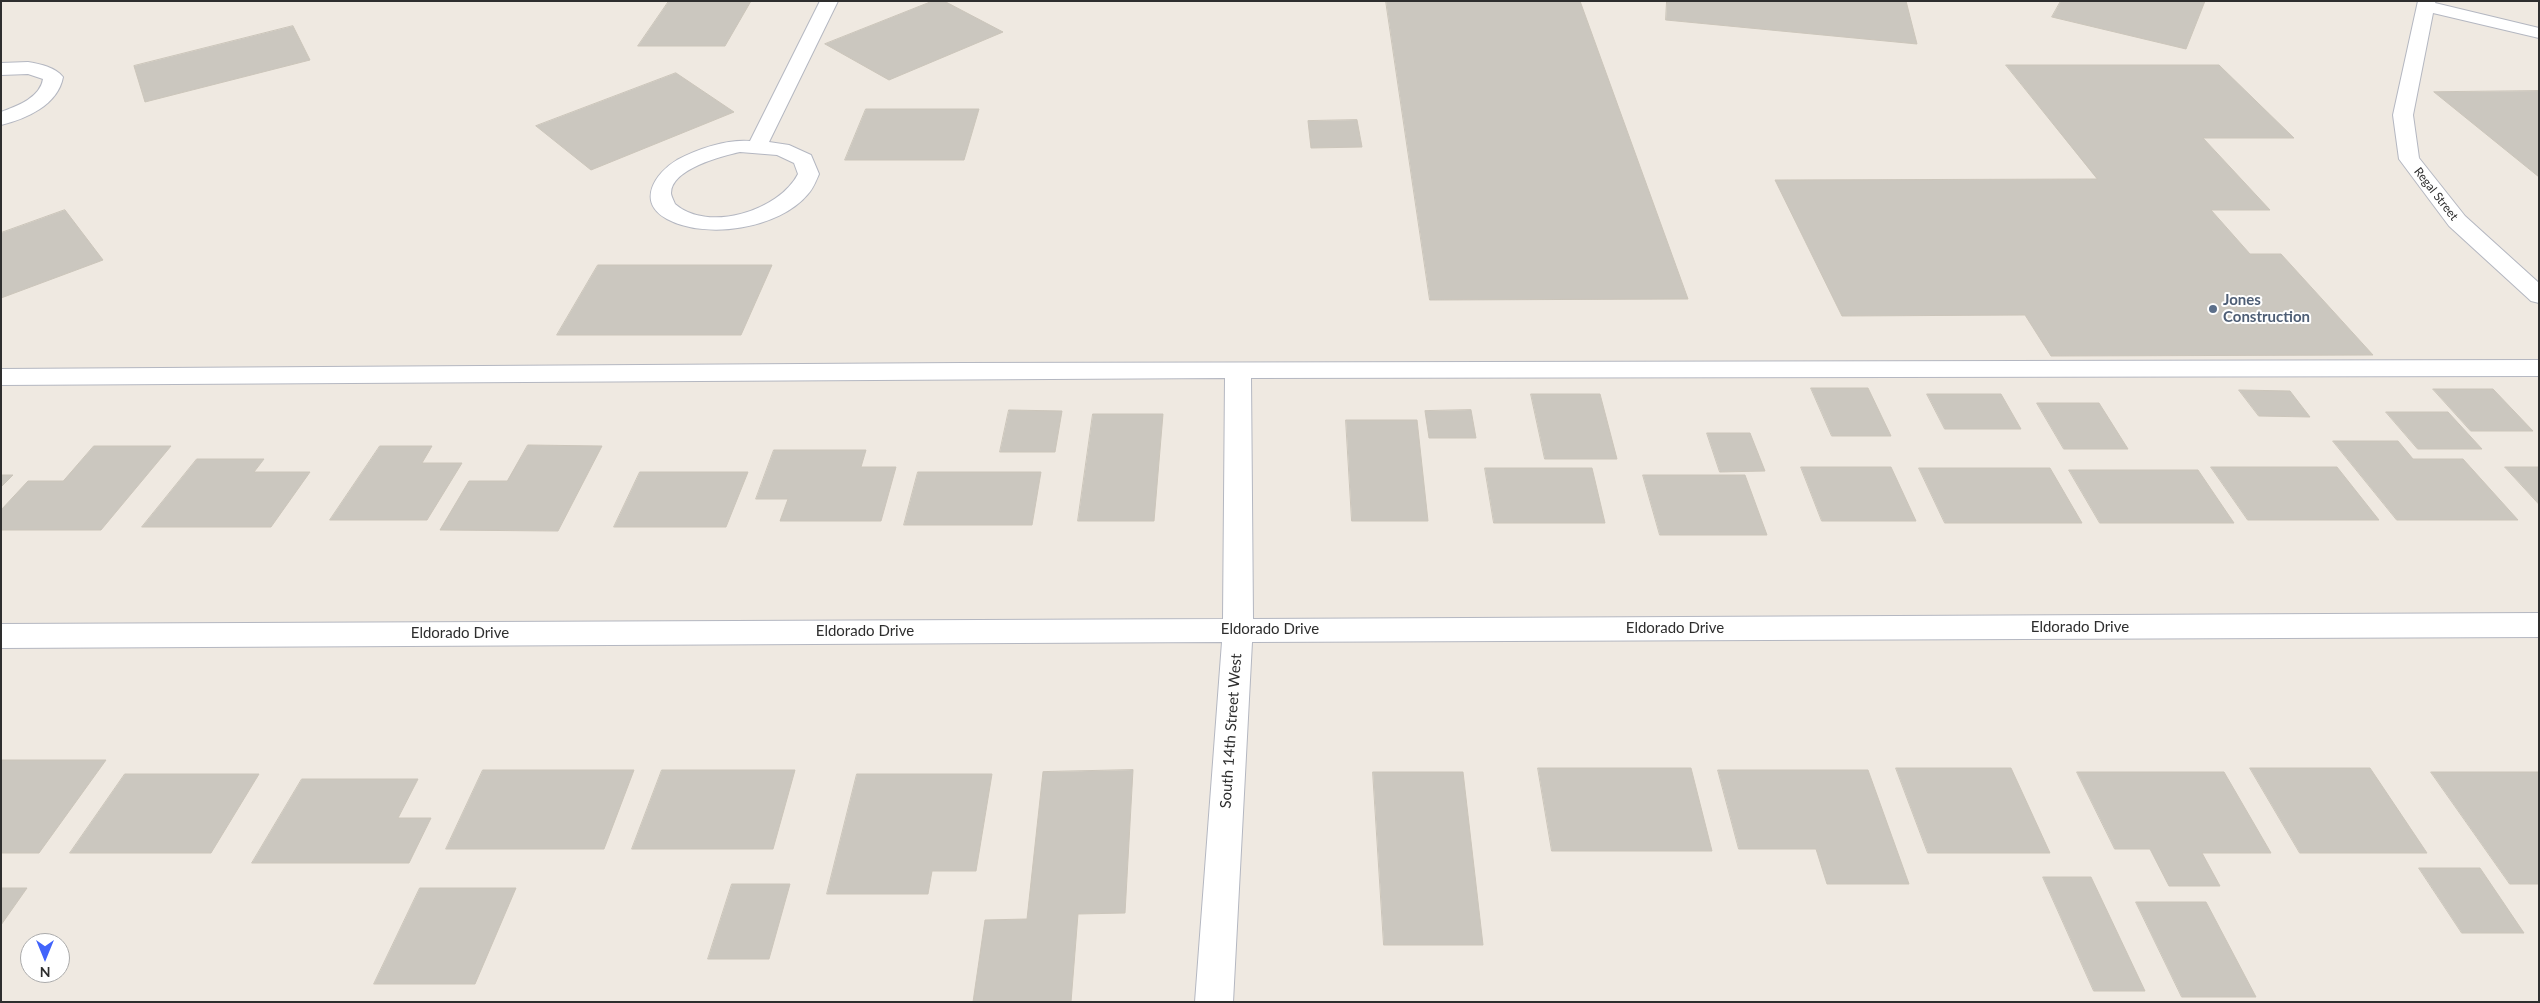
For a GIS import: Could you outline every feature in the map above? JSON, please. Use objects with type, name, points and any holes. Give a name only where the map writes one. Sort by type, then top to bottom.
[{"type":"street","points":[[757,146],[828,1]]},
{"type":"street","points":[[2426,4],[2539,34]]},
{"type":"street","name":"Regal Street","points":[[2426,4],[2403,115],[2409,159],[2457,220],[2539,296]]},
{"type":"street","points":[[1,69],[30,68],[45,71],[53,77],[53,86],[45,96],[31,106],[1,119]]},
{"type":"street","points":[[757,146],[782,149],[798,156],[807,165],[810,176],[804,189],[792,201],[765,214],[723,223],[698,222],[678,216],[665,207],[660,195],[665,181],[677,169],[696,158],[717,150],[757,146]]},
{"type":"street","points":[[1,377],[1238,371],[2539,368]]},
{"type":"street","name":"South 14th Street West","points":[[1214,1002],[1238,629],[1238,371]]},
{"type":"street","name":"Eldorado Drive","points":[[1,636],[1238,629],[2539,625]]},
{"type":"building","points":[[669,1],[751,1],[725,46],[638,46]]},
{"type":"building","points":[[933,1],[944,1],[1003,32],[889,80],[825,44]]},
{"type":"building","points":[[1386,1],[1580,1],[1688,299],[1430,300]]},
{"type":"building","points":[[1667,1],[1906,1],[1917,44],[1666,20]]},
{"type":"building","points":[[2061,1],[2205,1],[2186,49],[2052,17]]},
{"type":"building","points":[[293,26],[310,60],[145,102],[134,66]]},
{"type":"building","points":[[2006,65],[2219,65],[2294,138],[2203,138],[2270,210],[2211,210],[2250,254],[2281,254],[2373,355],[2051,356],[2025,315],[1842,316],[1775,180],[2097,179]]},
{"type":"building","points":[[676,73],[734,112],[591,170],[536,126]]},
{"type":"building","points":[[2539,91],[2539,177],[2434,92]]},
{"type":"building","points":[[866,109],[979,109],[964,160],[845,160]]},
{"type":"building","points":[[1357,120],[1362,147],[1311,148],[1308,121]]},
{"type":"building","points":[[65,210],[103,260],[1,298],[1,233]]},
{"type":"building","points":[[598,265],[772,265],[741,335],[557,335]]},
{"type":"building","points":[[1811,388],[1868,388],[1891,436],[1832,436]]},
{"type":"building","points":[[2433,389],[2493,389],[2533,431],[2471,431]]},
{"type":"building","points":[[2239,390],[2290,391],[2310,417],[2259,416]]},
{"type":"building","points":[[1531,394],[1600,394],[1617,459],[1545,459]]},
{"type":"building","points":[[1927,394],[2001,394],[2021,429],[1945,429]]},
{"type":"building","points":[[2037,403],[2099,403],[2128,449],[2064,449]]},
{"type":"building","points":[[1009,410],[1062,411],[1055,452],[1000,452]]},
{"type":"building","points":[[1471,410],[1476,438],[1429,438],[1425,411]]},
{"type":"building","points":[[2386,412],[2448,412],[2482,449],[2418,449]]},
{"type":"building","points":[[1093,414],[1163,414],[1154,521],[1078,521]]},
{"type":"building","points":[[1346,420],[1417,420],[1428,521],[1352,521]]},
{"type":"building","points":[[1707,433],[1750,433],[1765,471],[1720,472]]},
{"type":"building","points":[[2333,441],[2398,441],[2413,459],[2463,459],[2518,520],[2397,520]]},
{"type":"building","points":[[528,445],[602,446],[558,531],[440,530],[469,481],[507,481]]},
{"type":"building","points":[[94,446],[171,446],[101,530],[1,530],[1,510],[28,481],[63,481]]},
{"type":"building","points":[[380,446],[432,446],[422,463],[462,463],[427,520],[330,520]]},
{"type":"building","points":[[774,450],[866,450],[861,467],[896,467],[881,521],[780,521],[788,499],[756,499]]},
{"type":"building","points":[[197,459],[264,459],[254,472],[310,472],[271,527],[142,527]]},
{"type":"building","points":[[1801,467],[1891,467],[1916,521],[1822,521]]},
{"type":"building","points":[[2211,467],[2337,467],[2379,520],[2248,520]]},
{"type":"building","points":[[2505,467],[2539,467],[2539,504]]},
{"type":"building","points":[[1485,468],[1592,468],[1605,523],[1494,523]]},
{"type":"building","points":[[1919,468],[2050,468],[2082,523],[1945,523]]},
{"type":"building","points":[[2069,470],[2198,470],[2234,523],[2100,523]]},
{"type":"building","points":[[640,472],[748,472],[726,527],[614,527]]},
{"type":"building","points":[[918,472],[1041,472],[1032,525],[904,525]]},
{"type":"building","points":[[1,475],[13,475],[1,487]]},
{"type":"building","points":[[1643,475],[1745,475],[1767,535],[1660,535]]},
{"type":"building","points":[[1,760],[106,760],[39,853],[1,853]]},
{"type":"building","points":[[1538,768],[1691,768],[1712,851],[1552,851]]},
{"type":"building","points":[[1896,768],[2011,768],[2050,853],[1928,853]]},
{"type":"building","points":[[2250,768],[2370,768],[2427,853],[2300,853]]},
{"type":"building","points":[[483,770],[634,770],[604,849],[446,849]]},
{"type":"building","points":[[662,770],[795,770],[773,849],[632,849]]},
{"type":"building","points":[[1133,770],[1125,913],[1078,914],[1071,1002],[973,1002],[985,920],[1027,919],[1043,772]]},
{"type":"building","points":[[1718,770],[1868,770],[1909,884],[1827,884],[1816,849],[1739,849]]},
{"type":"building","points":[[1373,772],[1463,772],[1483,945],[1384,945]]},
{"type":"building","points":[[2077,772],[2224,772],[2271,853],[2202,853],[2220,886],[2169,886],[2150,849],[2115,849]]},
{"type":"building","points":[[2431,772],[2539,772],[2539,884],[2510,884]]},
{"type":"building","points":[[125,774],[259,774],[211,853],[70,853]]},
{"type":"building","points":[[857,774],[992,774],[976,871],[932,871],[928,894],[827,894]]},
{"type":"building","points":[[302,779],[418,779],[398,818],[431,818],[409,863],[252,863]]},
{"type":"building","points":[[2419,868],[2480,868],[2524,933],[2462,933]]},
{"type":"building","points":[[2043,877],[2091,877],[2145,991],[2094,991]]},
{"type":"building","points":[[732,884],[790,884],[769,959],[708,959]]},
{"type":"building","points":[[1,888],[27,888],[1,925]]},
{"type":"building","points":[[420,888],[516,888],[475,984],[374,984]]},
{"type":"building","points":[[2136,902],[2206,902],[2256,997],[2182,997]]},
{"type":"place","name":"Jones Construction","points":[[2213,309]]}]
